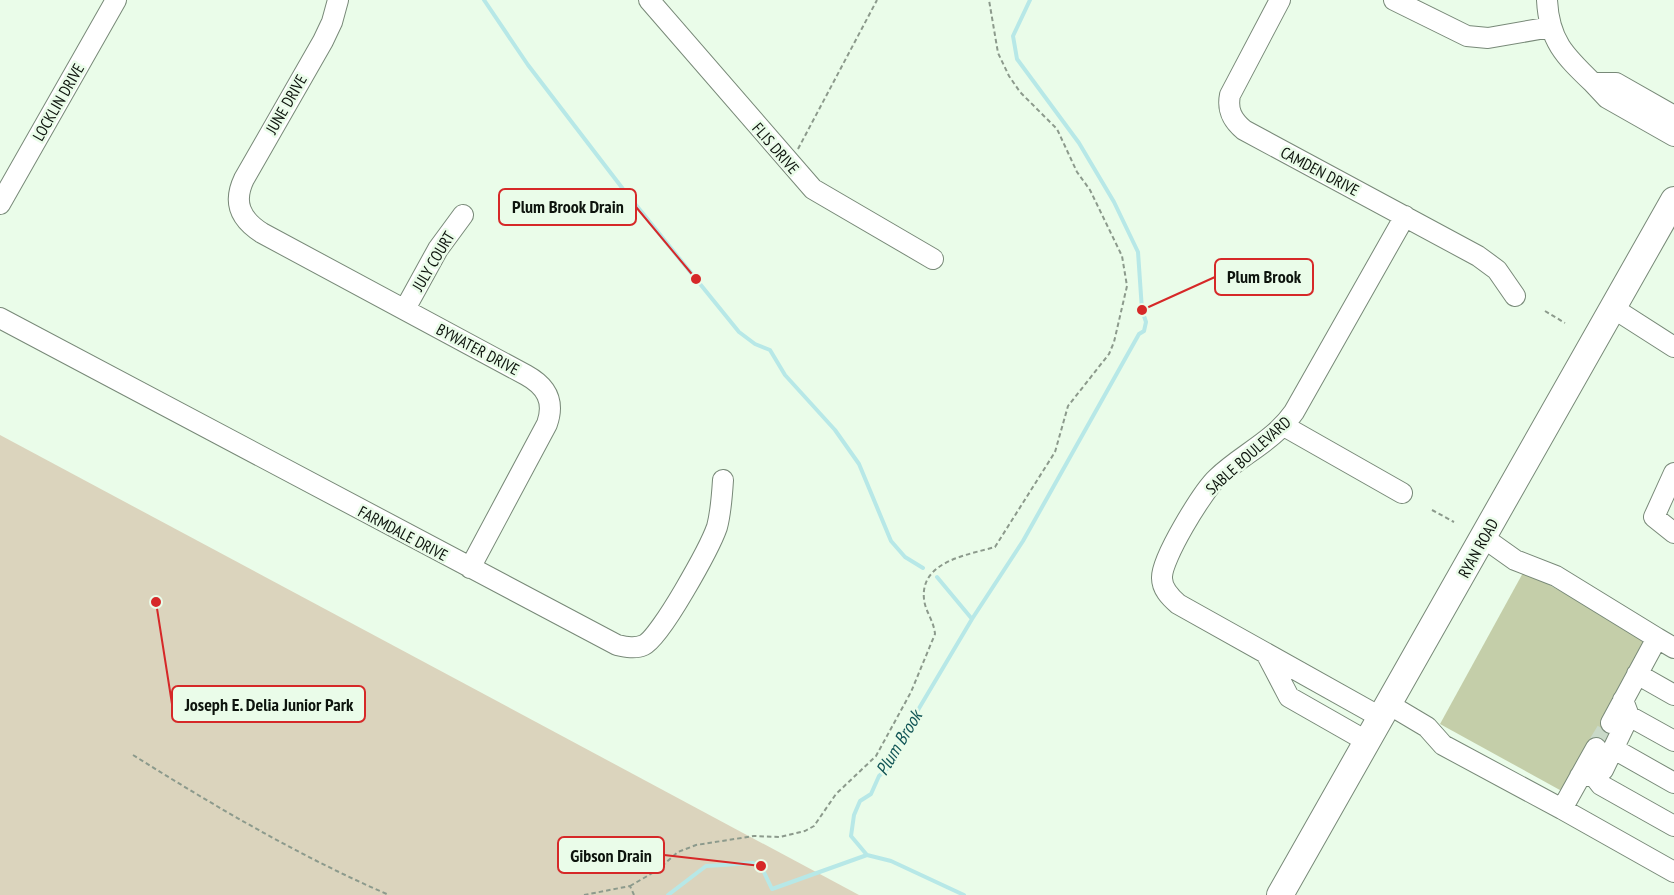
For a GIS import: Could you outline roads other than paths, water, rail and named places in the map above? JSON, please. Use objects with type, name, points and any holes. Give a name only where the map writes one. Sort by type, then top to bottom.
[{"type":"main road","name":"RYAN ROAD","points":[[1280,895],[1386,712],[1674,200]]},
{"type":"street","name":"LOCKLIN DRIVE","points":[[0,204],[116,0]]},
{"type":"street","name":"JUNE DRIVE","points":[[239,209],[238,200],[244,179],[323,41],[332,22],[338,0]]},
{"type":"street","name":"FLIS DRIVE","points":[[649,0],[786,160],[826,199],[933,259]]},
{"type":"street","name":"CAMDEN DRIVE","points":[[1280,0],[1230,95],[1230,112],[1236,123],[1244,130],[1487,262],[1497,270],[1515,296]]},
{"type":"street","points":[[1394,0],[1467,36],[1488,38],[1551,27]]},
{"type":"street","points":[[1547,0],[1551,27],[1564,56],[1607,98],[1674,136]]},
{"type":"street","points":[[1593,83],[1616,83],[1674,116]]},
{"type":"street","name":"BYWATER DRIVE","points":[[239,209],[251,226],[262,233],[536,381],[549,397],[550,415],[547,424],[470,568]]},
{"type":"street","name":"JULY COURT","points":[[405,309],[438,249],[463,215]]},
{"type":"street","name":"SABLE BOULEVARD","points":[[1405,216],[1284,426],[1210,486],[1167,559],[1161,578],[1170,597],[1178,604],[1267,655],[1386,712],[1427,727],[1443,745],[1674,872]]},
{"type":"street","points":[[1613,308],[1674,347]]},
{"type":"street","name":"FARMDALE DRIVE","points":[[0,318],[608,642],[630,648],[642,646],[657,634],[713,537],[720,512],[723,480]]},
{"type":"street","points":[[1284,426],[1402,493]]},
{"type":"street","points":[[1674,473],[1654,517],[1674,533]]},
{"type":"street","points":[[1484,538],[1515,560],[1556,576],[1674,648]]},
{"type":"street","points":[[1562,809],[1605,749],[1637,674],[1657,638]]},
{"type":"street","points":[[1267,655],[1289,697],[1368,742]]},
{"type":"street","points":[[1637,674],[1674,695]]},
{"type":"street","points":[[1621,713],[1674,741]]},
{"type":"street","points":[[1605,749],[1674,783]]},
{"type":"street","points":[[1587,776],[1674,826]]},
{"type":"waterway","points":[[484,0],[528,65],[623,189],[739,332],[755,344],[770,350],[785,375],[835,430],[859,464],[891,541],[905,557],[923,568]]},
{"type":"waterway","name":"Plum Brook","points":[[964,895],[891,861],[867,855],[851,836],[854,815],[860,801],[871,794],[879,776],[889,767],[896,746],[906,735],[918,710],[972,619],[1023,541],[1139,334],[1144,331],[1146,322],[1142,310],[1138,252],[1114,202],[1079,143],[1017,59],[1013,36],[1030,0]]},
{"type":"waterway","points":[[937,577],[972,619]]},
{"type":"waterway","points":[[668,895],[706,866],[753,863],[761,866],[772,889],[867,855]]},
{"type":"tunnel","points":[[1596,748],[1611,723]]},
{"type":"place","name":"Plum Brook Drain","points":[[696,279]]},
{"type":"place","name":"Plum Brook","points":[[1142,310]]},
{"type":"place","name":"Joseph E. Delia Junior Park","points":[[156,602]]},
{"type":"place","name":"Gibson Drain","points":[[761,866]]}]
